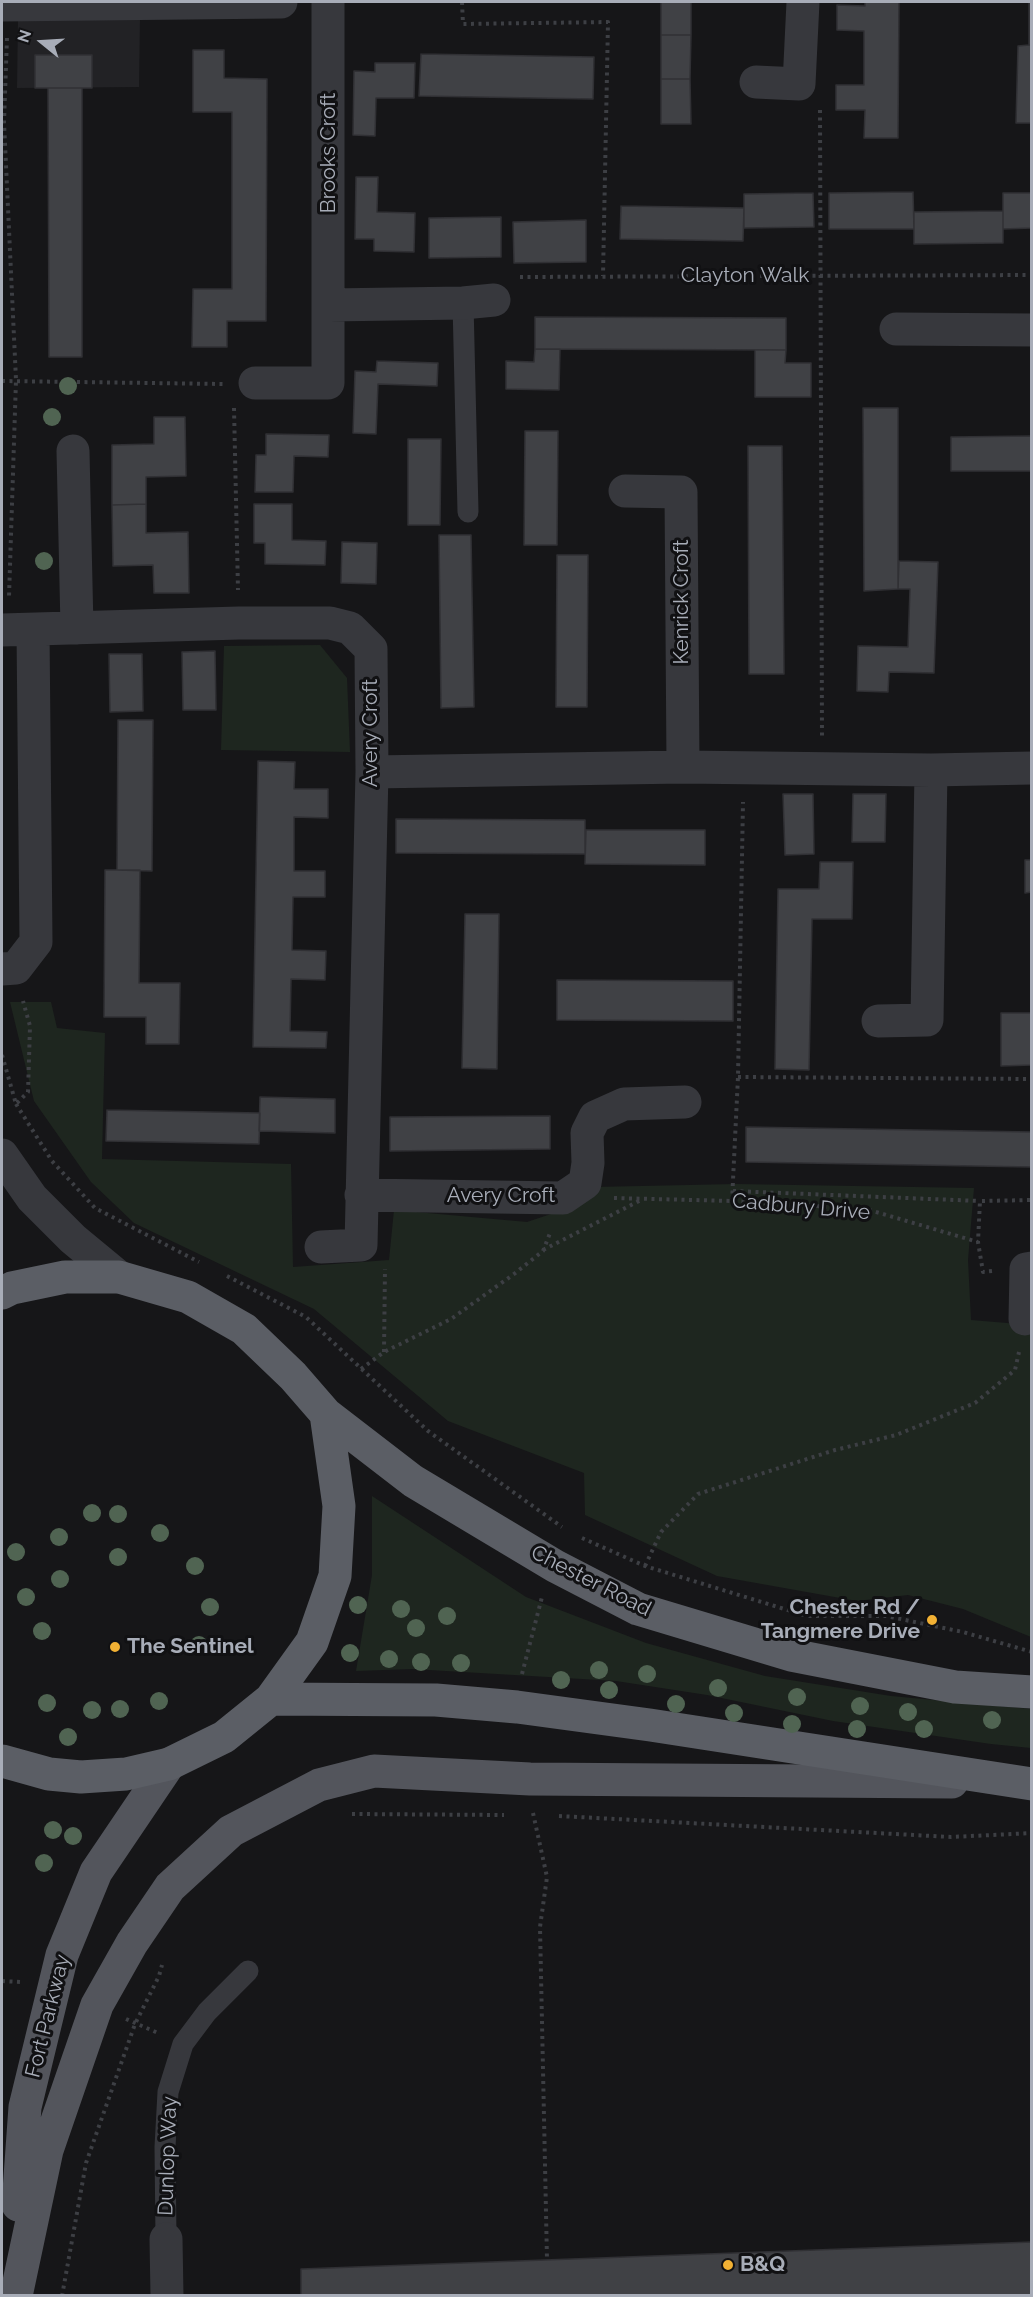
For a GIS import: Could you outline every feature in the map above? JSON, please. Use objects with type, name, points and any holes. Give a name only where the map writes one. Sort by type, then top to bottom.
[{"type":"highway","name":"Chester Road","points":[[2,1293],[12,1288],[65,1277],[119,1277],[188,1297],[244,1329],[293,1376],[326,1414],[413,1481],[555,1566],[638,1609],[791,1655],[955,1687],[1032,1692]]},
{"type":"highway","points":[[2,1761],[49,1774],[81,1777],[126,1774],[169,1764],[224,1737],[271,1698],[312,1641],[335,1576],[339,1506],[326,1414]]},
{"type":"highway","points":[[271,1698],[436,1700],[517,1707],[650,1725],[1021,1783]]},
{"type":"main road","name":"Fort Parkway","points":[[13,2295],[26,2107],[62,1955],[96,1872],[169,1764]]},
{"type":"main road","points":[[13,2295],[47,2150],[98,2005],[132,1943],[170,1887],[231,1831],[319,1785],[374,1771],[530,1779],[1021,1783]]},
{"type":"street","points":[[5,4],[281,2]]},
{"type":"street","name":"Brooks Croft","points":[[240,388],[328,383],[328,2]]},
{"type":"street","points":[[756,82],[799,84],[803,2]]},
{"type":"street","points":[[329,305],[490,293]]},
{"type":"street","points":[[896,329],[1032,330]]},
{"type":"street","points":[[73,451],[77,628]]},
{"type":"street","name":"Kenrick Croft","points":[[625,491],[681,492],[683,768]]},
{"type":"street","name":"Avery Croft","points":[[14,630],[239,623],[330,623],[350,628],[371,649],[372,772],[361,1245],[321,1247]]},
{"type":"street","points":[[9,968],[36,942],[14,630]]},
{"type":"street","points":[[372,772],[683,768],[931,770],[1032,768]]},
{"type":"street","points":[[878,1021],[927,1020],[931,770]]},
{"type":"street","name":"Avery Croft","points":[[361,1195],[563,1198],[585,1183],[588,1163],[587,1133],[595,1117],[624,1104],[685,1102]]},
{"type":"street","points":[[2,1155],[32,1198],[73,1239],[119,1277]]},
{"type":"street","points":[[1025,1319],[1026,1269],[1032,1268]]},
{"type":"street","name":"Dunlop Way","points":[[166,2239],[167,2295]]},
{"type":"lane","points":[[468,512],[490,293]]},
{"type":"lane","name":"Dunlop Way","points":[[166,2239],[165,2147],[168,2092],[183,2044],[207,2012],[248,1971]]},
{"type":"path","points":[[462,2],[463,24],[608,22],[603,276]]},
{"type":"path","points":[[5,4],[4,122],[16,380],[14,630]]},
{"type":"path","points":[[799,84],[820,111],[822,769]]},
{"type":"path","name":"Clayton Walk","points":[[490,293],[603,276],[1032,275]]},
{"type":"path","points":[[2,381],[240,388],[239,623]]},
{"type":"path","points":[[732,1201],[738,1077],[743,768]]},
{"type":"path","points":[[2,1055],[16,1104],[28,1092],[30,1026],[9,968]]},
{"type":"path","points":[[738,1077],[1032,1079]]},
{"type":"path","points":[[733,1191],[980,1201],[1032,1200]]},
{"type":"path","points":[[543,1251],[563,1198]]},
{"type":"path","name":"Cadbury Drive","points":[[563,1198],[732,1201],[866,1209],[978,1242]]},
{"type":"path","points":[[362,1369],[384,1352],[451,1319],[514,1275],[543,1251],[643,1198]]},
{"type":"path","points":[[980,1201],[978,1242],[983,1272]]},
{"type":"path","points":[[384,1352],[385,1262]]},
{"type":"path","points":[[645,1566],[661,1532],[698,1494],[835,1450],[896,1435],[975,1402],[1015,1370],[1025,1319]]},
{"type":"path","points":[[581,1538],[645,1566],[807,1616],[886,1616],[963,1632],[1032,1652]]},
{"type":"path","points":[[347,1814],[509,1815]]},
{"type":"path","points":[[545,1816],[533,1815],[547,1877],[540,1926],[547,2260]]},
{"type":"path","points":[[557,1816],[951,1837],[1032,1833]]},
{"type":"path","points":[[62,2295],[86,2163],[135,2024],[159,1976],[164,1956]]},
{"type":"shaded area","points":[[140,17],[139,87],[17,88],[18,19]]},
{"type":"shaded area","points":[[320,645],[347,678],[350,752],[221,750],[224,646]]},
{"type":"shaded area","points":[[10,1002],[51,1002],[57,1028],[105,1033],[102,1159],[291,1164],[293,1267],[389,1260],[394,1210],[527,1222],[554,1213],[594,1187],[736,1184],[974,1188],[968,1260],[971,1320],[1031,1325],[1031,1637],[963,1609],[908,1595],[857,1601],[717,1576],[585,1515],[584,1473],[448,1421],[314,1309],[134,1223],[91,1182],[34,1101]]},
{"type":"shaded area","points":[[372,1496],[526,1597],[646,1643],[765,1676],[891,1696],[1031,1709],[1031,1748],[833,1721],[707,1695],[616,1681],[412,1669],[356,1671],[372,1575]]},
{"type":"building","points":[[661,2],[691,2],[691,35],[661,35]]},
{"type":"building","points":[[865,2],[899,2],[898,138],[864,138],[865,110],[836,110],[836,85],[864,85],[864,31],[837,30],[837,5],[865,6]]},
{"type":"building","points":[[1029,2],[1032,2],[1032,45],[1029,45]]},
{"type":"building","points":[[661,35],[691,35],[690,79],[661,79]]},
{"type":"building","points":[[1032,45],[1032,123],[1016,123],[1018,46]]},
{"type":"building","points":[[193,50],[224,50],[224,78],[267,79],[266,321],[227,321],[227,347],[192,347],[193,289],[232,289],[232,112],[193,112]]},
{"type":"building","points":[[421,54],[594,57],[593,99],[419,96]]},
{"type":"building","points":[[35,55],[92,55],[92,88],[35,88]]},
{"type":"building","points":[[375,63],[415,63],[414,98],[376,98],[375,136],[353,135],[354,71],[375,72]]},
{"type":"building","points":[[661,79],[690,79],[691,124],[661,124]]},
{"type":"building","points":[[48,88],[82,88],[82,357],[49,357]]},
{"type":"building","points":[[356,177],[378,177],[377,212],[415,213],[414,252],[374,251],[374,239],[355,239]]},
{"type":"building","points":[[913,192],[914,229],[829,229],[829,193]]},
{"type":"building","points":[[813,193],[814,227],[744,228],[744,194]]},
{"type":"building","points":[[1003,193],[1032,193],[1032,228],[1003,229]]},
{"type":"building","points":[[621,206],[744,208],[743,241],[620,239]]},
{"type":"building","points":[[1003,211],[1003,243],[914,244],[914,212]]},
{"type":"building","points":[[501,217],[501,257],[429,258],[429,218]]},
{"type":"building","points":[[586,220],[586,262],[514,263],[513,222]]},
{"type":"building","points":[[535,317],[786,318],[786,350],[535,349]]},
{"type":"building","points":[[535,349],[560,349],[559,390],[506,389],[506,361],[534,362]]},
{"type":"building","points":[[755,350],[786,350],[785,363],[811,363],[811,397],[755,397]]},
{"type":"building","points":[[377,361],[438,363],[437,386],[378,384],[376,434],[353,433],[355,371],[376,372]]},
{"type":"building","points":[[863,408],[898,408],[898,589],[864,591]]},
{"type":"building","points":[[154,417],[185,417],[186,476],[146,477],[146,504],[112,505],[112,445],[154,444]]},
{"type":"building","points":[[525,431],[558,431],[557,545],[524,545]]},
{"type":"building","points":[[266,434],[329,435],[328,457],[294,456],[293,492],[255,492],[256,455],[266,455]]},
{"type":"building","points":[[1032,436],[1032,471],[951,471],[951,437]]},
{"type":"building","points":[[408,439],[441,439],[440,525],[408,525]]},
{"type":"building","points":[[748,446],[782,446],[784,674],[749,674]]},
{"type":"building","points":[[146,504],[146,533],[188,532],[189,593],[154,593],[153,565],[113,566],[112,505]]},
{"type":"building","points":[[254,504],[292,504],[292,540],[326,541],[325,565],[265,564],[265,543],[254,543]]},
{"type":"building","points":[[439,535],[471,535],[474,707],[441,708]]},
{"type":"building","points":[[342,542],[377,543],[376,584],[341,583]]},
{"type":"building","points":[[557,555],[588,555],[587,707],[556,707]]},
{"type":"building","points":[[899,561],[938,562],[934,673],[889,672],[888,692],[857,691],[858,646],[908,647],[910,589],[898,589]]},
{"type":"building","points":[[215,651],[216,710],[183,710],[182,652]]},
{"type":"building","points":[[109,654],[142,654],[143,711],[110,712]]},
{"type":"building","points":[[118,720],[153,720],[152,871],[117,870]]},
{"type":"building","points":[[258,761],[295,762],[294,789],[328,789],[328,818],[294,817],[294,871],[325,871],[325,897],[293,897],[292,950],[326,951],[325,980],[291,979],[290,1031],[327,1032],[326,1048],[253,1047]]},
{"type":"building","points":[[783,794],[813,794],[814,854],[785,855]]},
{"type":"building","points":[[853,794],[886,794],[885,842],[852,842]]},
{"type":"building","points":[[396,819],[585,820],[585,854],[396,853]]},
{"type":"building","points":[[586,830],[705,830],[705,865],[585,864]]},
{"type":"building","points":[[1025,860],[1032,860],[1032,892],[1025,893]]},
{"type":"building","points":[[820,862],[853,862],[852,919],[812,919],[809,1070],[775,1069],[778,889],[819,889]]},
{"type":"building","points":[[105,870],[140,870],[139,983],[180,983],[179,1044],[146,1044],[146,1017],[104,1017]]},
{"type":"building","points":[[465,914],[499,914],[497,1069],[462,1068]]},
{"type":"building","points":[[557,980],[733,981],[733,1021],[557,1020]]},
{"type":"building","points":[[1001,1013],[1032,1013],[1032,1065],[1001,1066]]},
{"type":"building","points":[[260,1097],[335,1099],[335,1133],[259,1131]]},
{"type":"building","points":[[107,1110],[260,1113],[259,1144],[106,1141]]},
{"type":"building","points":[[550,1116],[550,1149],[390,1151],[390,1117]]},
{"type":"building","points":[[746,1127],[1032,1132],[1032,1167],[746,1162]]},
{"type":"building","name":"B&Q","points":[[1032,2242],[1032,2296],[301,2296],[301,2269]]},
{"type":"place","name":"Chester Rd / Tangmere Drive","points":[[932,1620]]},
{"type":"place","name":"The Sentinel","points":[[115,1647]]},
{"type":"place","name":"B&Q","points":[[728,2265]]}]
